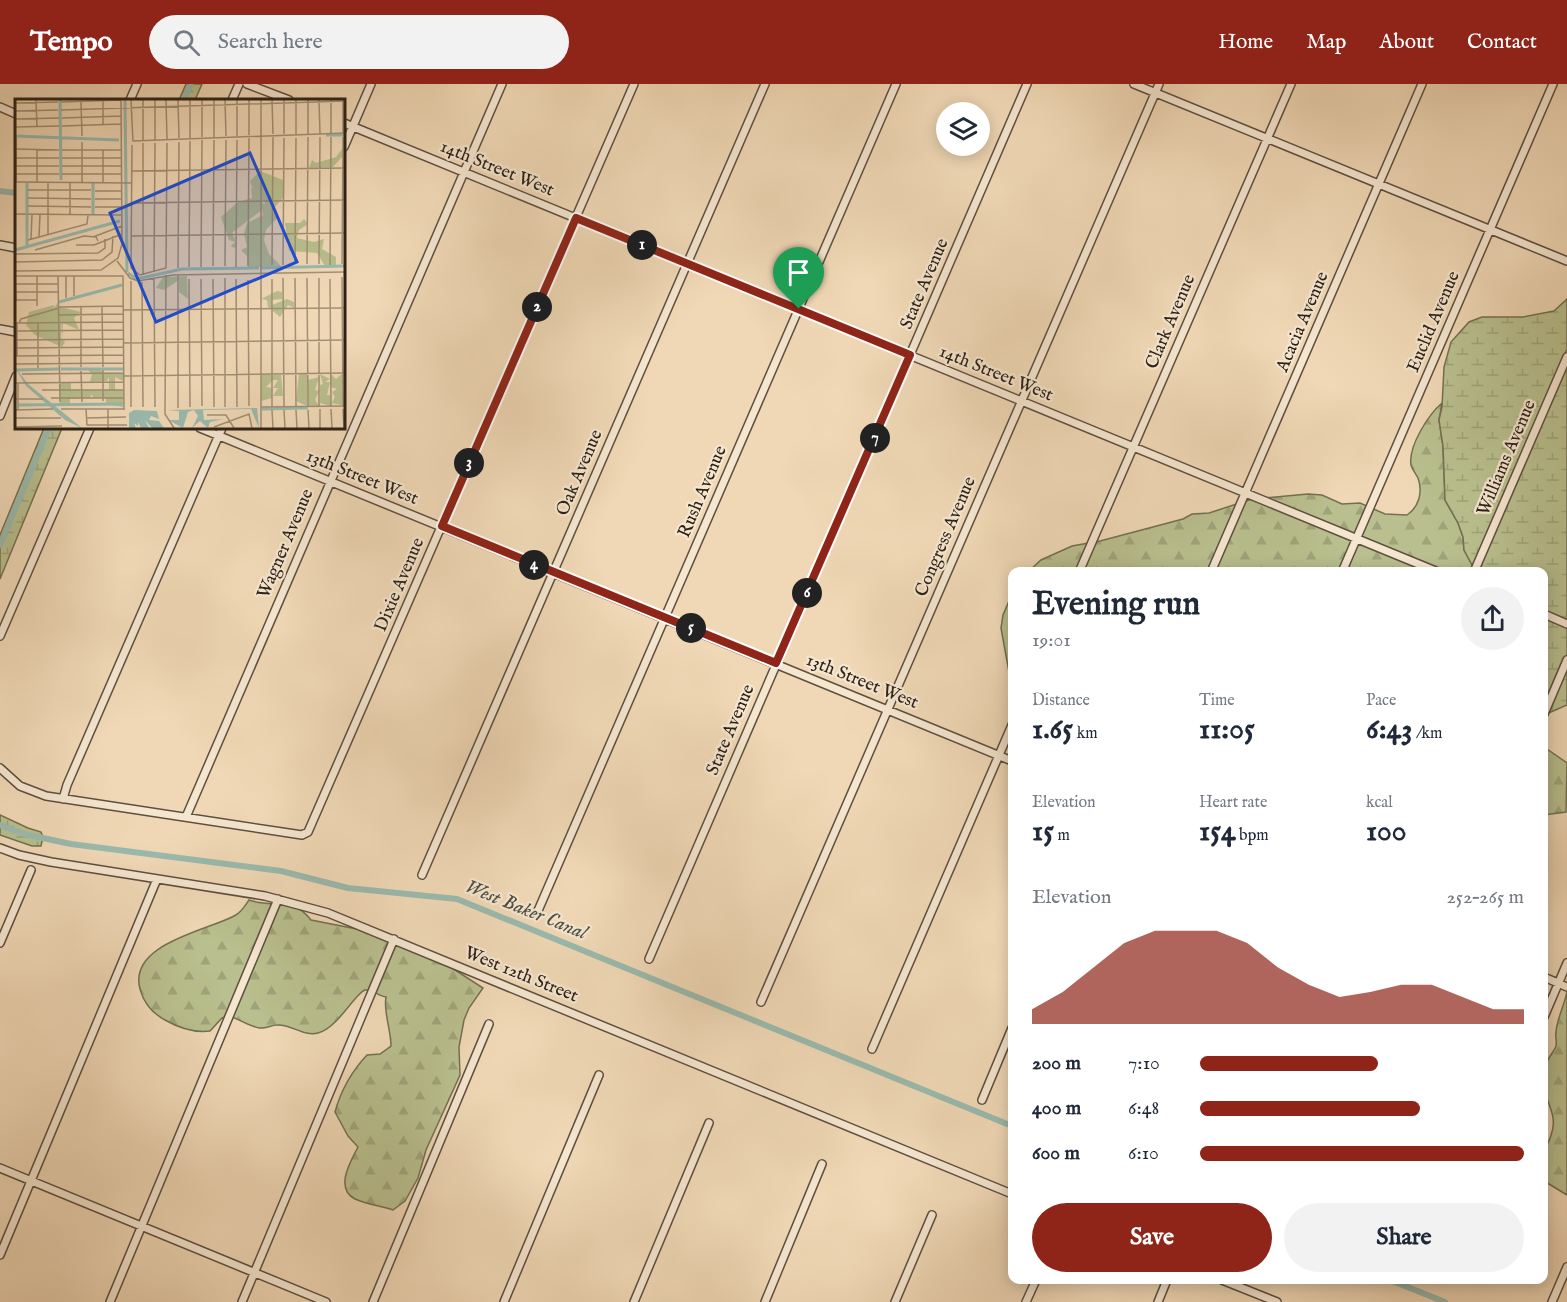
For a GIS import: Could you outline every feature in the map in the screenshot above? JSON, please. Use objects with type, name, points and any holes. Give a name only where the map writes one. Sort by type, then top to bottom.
[{"type":"street","points":[[130,99],[137,84]]},
{"type":"street","points":[[232,99],[239,84]]},
{"type":"street","points":[[248,84],[286,99]]},
{"type":"street","points":[[345,144],[371,84]]},
{"type":"street","name":"Wagner Avenue","points":[[186,817],[502,84]]},
{"type":"street","name":"Dixie Avenue","points":[[186,817],[302,835],[308,832],[634,84]]},
{"type":"street","name":"Oak Avenue","points":[[422,875],[765,84]]},
{"type":"street","name":"Rush Avenue","points":[[537,913],[896,84]]},
{"type":"street","name":"State Avenue","points":[[649,959],[1027,84]]},
{"type":"street","points":[[1134,84],[1567,261]]},
{"type":"street","name":"Congress Avenue","points":[[761,1002],[1159,84]]},
{"type":"street","name":"Clark Avenue","points":[[1081,567],[1291,84]]},
{"type":"street","name":"Acacia Avenue","points":[[1213,567],[1422,84]]},
{"type":"street","name":"Euclid Avenue","points":[[1344,567],[1553,84]]},
{"type":"street","points":[[0,107],[15,114]]},
{"type":"street","name":"14th Street West","points":[[345,124],[1426,567]]},
{"type":"street","points":[[0,246],[15,248]]},
{"type":"street","points":[[0,329],[15,332]]},
{"type":"street","name":"Williams Avenue","points":[[1476,567],[1567,357]]},
{"type":"street","points":[[0,416],[15,378]]},
{"type":"street","points":[[0,636],[90,429]]},
{"type":"street","name":"13th Street West","points":[[203,429],[1008,759]]},
{"type":"street","points":[[63,799],[67,785],[221,429]]},
{"type":"street","points":[[1548,616],[1567,624]]},
{"type":"street","points":[[1548,705],[1567,660]]},
{"type":"street","points":[[872,1049],[1008,734]]},
{"type":"street","points":[[0,768],[20,786],[36,793],[186,817]]},
{"type":"street","name":"West 12th Street","points":[[0,848],[31,859],[278,899],[328,913],[1008,1192]]},
{"type":"street","points":[[0,943],[31,870]]},
{"type":"street","points":[[0,1255],[157,879]]},
{"type":"street","points":[[110,1302],[278,899]]},
{"type":"street","points":[[242,1302],[394,939]]},
{"type":"street","points":[[1548,1007],[1567,963]]},
{"type":"street","points":[[1548,979],[1567,987]]},
{"type":"street","points":[[373,1302],[489,1024]]},
{"type":"street","points":[[982,1100],[1008,1038]]},
{"type":"street","points":[[504,1302],[599,1075]]},
{"type":"street","points":[[634,1302],[709,1123]]},
{"type":"street","points":[[765,1302],[822,1164]]},
{"type":"street","points":[[0,1168],[326,1302]]},
{"type":"street","points":[[896,1302],[932,1215]]},
{"type":"street","points":[[1552,1302],[1567,1267]]},
{"type":"street","points":[[1026,1302],[1034,1284]]},
{"type":"street","points":[[1158,1302],[1165,1284]]},
{"type":"street","points":[[1232,1284],[1277,1302]]},
{"type":"green space","points":[[186,84],[202,84],[195,99],[179,99]]},
{"type":"green space","points":[[1567,299],[1567,349],[1473,567],[1464,550],[1463,537],[1458,523],[1445,500],[1443,446],[1439,420],[1444,367],[1451,342],[1469,322],[1482,317],[1523,317],[1554,311]]},
{"type":"green space","points":[[1567,364],[1567,705],[1548,713],[1548,567],[1479,567]]},
{"type":"green space","points":[[1442,403],[1439,420],[1443,446],[1445,500],[1458,523],[1463,537],[1464,550],[1473,567],[1033,567],[1041,560],[1072,546],[1183,519],[1192,514],[1209,513],[1252,499],[1322,495],[1342,504],[1360,503],[1385,514],[1407,515],[1414,508],[1420,494],[1418,478],[1411,465],[1411,457],[1416,440],[1431,415]]},
{"type":"green space","points":[[44,429],[62,429],[0,579],[0,535]]},
{"type":"green space","points":[[1008,603],[1008,666],[1001,628]]},
{"type":"green space","points":[[1548,750],[1567,763],[1566,812],[1548,814]]},
{"type":"green space","points":[[0,815],[41,832],[43,837],[41,846],[32,846],[0,835]]},
{"type":"green space","points":[[249,900],[290,905],[304,912],[311,920],[362,930],[452,968],[483,988],[469,1008],[464,1020],[459,1047],[460,1075],[426,1150],[418,1178],[405,1201],[393,1210],[359,1201],[349,1194],[346,1188],[346,1174],[358,1147],[348,1136],[335,1112],[352,1074],[367,1055],[380,1054],[391,1046],[386,997],[371,991],[361,992],[333,1024],[313,1034],[282,1025],[259,1028],[229,1016],[222,1018],[210,1031],[192,1031],[160,1017],[149,1008],[144,999],[140,989],[139,974],[146,961],[157,950],[172,941],[236,915]]},
{"type":"green space","points":[[1567,991],[1567,1195],[1548,1183],[1548,1142],[1553,1118],[1548,1100],[1548,1059],[1556,1046],[1557,1027]]},
{"type":"waterway","points":[[184,99],[191,84]]},
{"type":"waterway","points":[[0,191],[15,193]]},
{"type":"waterway","points":[[0,545],[49,429]]},
{"type":"waterway","name":"West Baker Canal","points":[[0,825],[24,834],[71,844],[281,871],[348,888],[457,899],[1008,1124]]},
{"type":"waterway","name":"West Baker Canal","points":[[1400,1284],[1445,1302]]},
{"type":"route","points":[[576,218],[799,309],[910,355],[776,663],[442,526],[576,218]]}]
